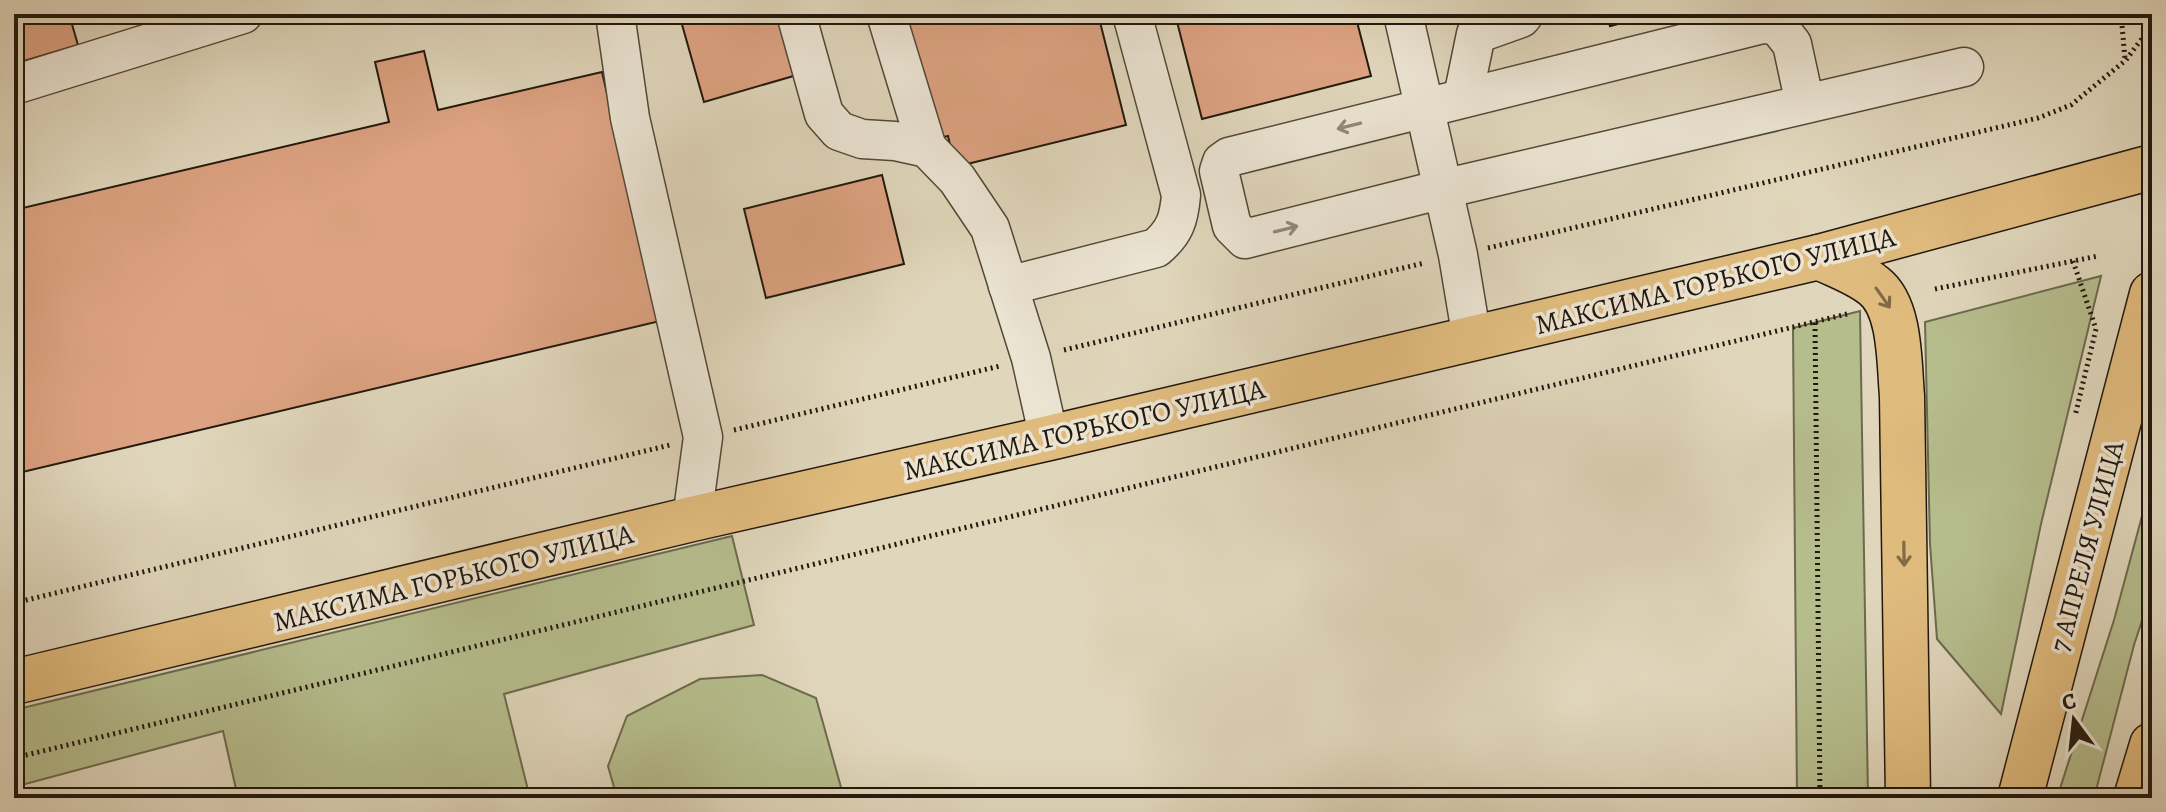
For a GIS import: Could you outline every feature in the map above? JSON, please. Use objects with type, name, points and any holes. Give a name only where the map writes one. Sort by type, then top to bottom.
[{"type":"main road","name":"МАКСИМА ГОРЬКОГО УЛИЦА","points":[[14,682],[692,519],[1819,257],[2152,167]]},
{"type":"main road","points":[[1819,257],[1874,286],[1889,302],[1898,348],[1902,412],[1908,798]]},
{"type":"main road","name":"7 АПРЕЛЯ УЛИЦА","points":[[2020,798],[2152,294]]},
{"type":"main road","points":[[2136,798],[2152,745]]},
{"type":"lane","points":[[14,85],[243,14]]},
{"type":"lane","points":[[615,14],[630,118],[703,437],[692,519]]},
{"type":"lane","points":[[796,14],[824,114],[839,131],[862,139],[895,141],[927,148]]},
{"type":"lane","points":[[886,14],[927,148],[957,179],[990,228],[1031,358],[1049,438]]},
{"type":"lane","points":[[1008,286],[1156,248],[1170,236],[1179,220],[1181,195],[1132,14]]},
{"type":"lane","points":[[1403,14],[1458,255],[1472,339]]},
{"type":"lane","points":[[1463,97],[1473,24],[1521,18],[1524,14]]},
{"type":"lane","points":[[1805,104],[1792,44],[1777,25],[1762,24],[1229,157],[1222,162],[1219,171],[1232,226],[1245,239],[1443,189],[1964,67]]},
{"type":"path","points":[[2121,14],[2126,60]]},
{"type":"path","points":[[14,603],[2038,118],[2071,105],[2126,60],[2152,25]]},
{"type":"path","points":[[1935,289],[2098,256]]},
{"type":"path","points":[[2073,261],[2096,329],[2075,416]]},
{"type":"path","points":[[14,758],[1860,311]]},
{"type":"path","points":[[1815,323],[1820,798]]},
{"type":"green space","points":[[2101,276],[2041,524],[2001,714],[1937,639],[1930,544],[1925,322]]},
{"type":"green space","points":[[1860,311],[1868,798],[1797,798],[1793,328]]},
{"type":"green space","points":[[2152,479],[2152,590],[2134,645],[2094,798],[2057,798],[2114,620]]},
{"type":"green space","points":[[732,536],[754,625],[504,694],[530,798],[238,798],[223,731],[14,787],[14,710]]},
{"type":"green space","points":[[762,675],[816,698],[844,798],[617,798],[608,766],[627,716],[700,679]]},
{"type":"building","points":[[14,14],[69,14],[78,45],[14,64]]},
{"type":"building","points":[[679,14],[780,14],[797,75],[704,102]]},
{"type":"building","points":[[873,14],[1098,14],[1126,125],[955,167],[948,136],[905,146]]},
{"type":"building","points":[[1175,14],[1355,14],[1371,76],[1202,119]]},
{"type":"building","points":[[1607,14],[1655,14],[1610,26]]},
{"type":"building","points":[[1607,14],[1655,14],[1610,26]]},
{"type":"building","points":[[424,51],[438,110],[602,72],[660,321],[14,474],[14,210],[389,122],[375,62]]},
{"type":"building","points":[[882,175],[904,264],[766,298],[744,209]]}]
